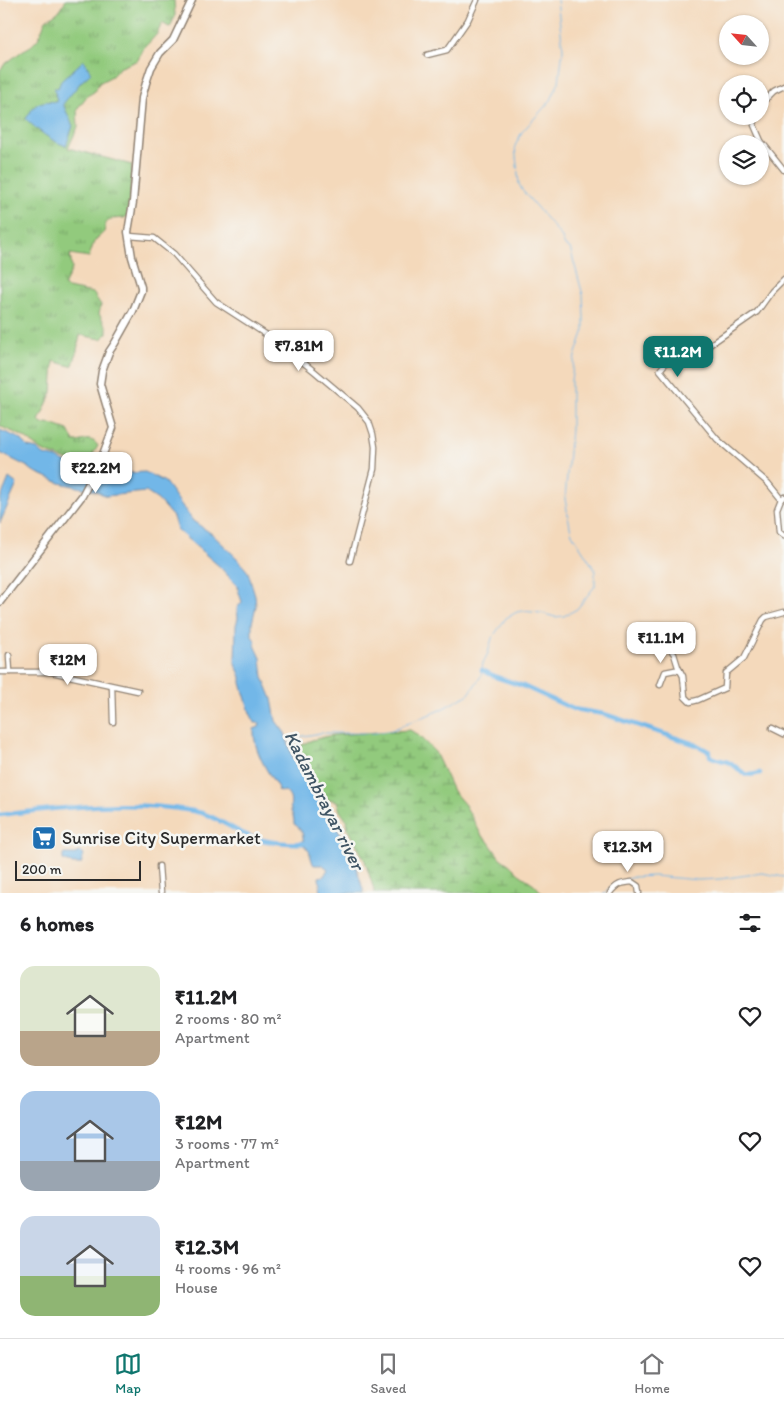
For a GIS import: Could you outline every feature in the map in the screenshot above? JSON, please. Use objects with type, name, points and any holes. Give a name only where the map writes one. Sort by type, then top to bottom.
[{"type":"main road","points":[[0,602],[48,543],[82,496],[100,462],[113,428],[100,384],[105,359],[141,291],[128,232],[133,202],[139,126],[146,83],[160,53],[173,40],[192,0]]},
{"type":"street","points":[[427,55],[448,50],[468,20],[477,0]]},
{"type":"street","points":[[769,96],[784,86]]},
{"type":"street","points":[[754,125],[761,141],[784,170]]},
{"type":"street","points":[[129,236],[154,238],[174,254],[216,302],[273,339],[314,371],[358,408],[368,422],[373,434],[374,469],[350,561]]},
{"type":"street","points":[[784,279],[772,291],[757,312],[708,346],[674,353],[660,370],[716,439],[783,498],[778,509],[779,532],[784,536]]},
{"type":"street","points":[[669,648],[674,654],[683,676],[685,697],[690,702],[720,692],[726,688],[726,673],[744,658],[766,617],[784,612]]},
{"type":"street","points":[[9,654],[10,672]]},
{"type":"street","points":[[660,685],[665,672],[680,671]]},
{"type":"street","points":[[0,672],[51,672],[138,691]]},
{"type":"street","points":[[112,686],[113,722]]},
{"type":"street","points":[[772,728],[784,734]]},
{"type":"street","points":[[159,866],[161,893]]},
{"type":"street","points":[[610,893],[614,886],[618,884],[632,882],[638,886],[639,893]]},
{"type":"green space","points":[[66,0],[174,0],[175,15],[171,26],[169,27],[162,23],[157,34],[142,50],[138,60],[119,68],[112,76],[99,83],[94,92],[87,96],[77,109],[78,127],[68,148],[132,165],[129,215],[124,218],[111,219],[106,223],[104,232],[94,242],[89,257],[70,254],[72,269],[64,286],[93,293],[101,305],[99,314],[107,327],[107,334],[101,339],[80,335],[73,365],[70,366],[54,361],[52,392],[39,421],[42,424],[48,423],[68,430],[74,442],[90,440],[98,446],[84,468],[44,452],[22,436],[0,426],[0,70],[38,39],[46,20],[58,12]]},
{"type":"green space","points":[[410,730],[418,735],[435,752],[453,791],[465,805],[482,836],[500,858],[534,884],[542,893],[375,893],[365,861],[348,828],[347,821],[340,811],[337,801],[328,799],[321,794],[303,768],[298,756],[301,745],[333,735]]},
{"type":"water","points":[[84,60],[91,73],[63,104],[73,126],[66,146],[44,135],[26,119],[32,109],[38,104],[42,102],[57,102],[54,88],[58,88],[61,81]]},
{"type":"water","points":[[0,430],[21,439],[28,447],[37,449],[44,455],[57,458],[89,475],[114,482],[125,473],[145,472],[165,482],[193,521],[212,534],[237,558],[248,572],[255,595],[256,606],[252,623],[252,636],[261,658],[263,677],[272,699],[276,721],[285,733],[293,758],[337,828],[355,862],[364,893],[321,893],[319,877],[324,876],[328,869],[323,865],[313,864],[309,851],[303,844],[302,832],[294,824],[291,801],[285,791],[277,790],[278,788],[258,752],[254,729],[259,727],[260,723],[255,723],[250,713],[241,677],[235,663],[237,608],[242,602],[237,586],[219,566],[177,530],[173,517],[158,500],[146,492],[106,496],[96,491],[60,483],[0,453]]},
{"type":"water","points":[[9,478],[17,484],[0,523],[0,500]]},
{"type":"water","points":[[79,852],[84,854],[81,864],[73,864],[63,860],[63,854],[76,854]]},
{"type":"waterway","name":"Kadambrayar river","points":[[289,743],[298,737],[321,733],[375,733],[392,730],[440,710],[469,694],[481,676],[483,663],[492,638],[506,618],[523,611],[555,617],[564,616],[577,609],[595,586],[595,570],[571,532],[565,499],[571,429],[571,380],[575,356],[584,330],[583,295],[570,248],[565,246],[561,236],[519,184],[515,146],[522,132],[551,100],[559,82],[563,49],[557,0]]},
{"type":"waterway","points":[[482,670],[573,709],[604,714],[697,745],[710,752],[710,756],[730,763],[746,774],[760,773]]},
{"type":"waterway","points":[[0,815],[48,809],[121,805],[169,808],[193,811],[206,815],[258,839],[283,843],[309,843]]},
{"type":"waterway","points":[[604,893],[614,884],[633,877],[654,876],[698,880],[762,873],[784,877]]},
{"type":"place","name":"Sunrise City Supermarket","points":[[44,838]]}]
